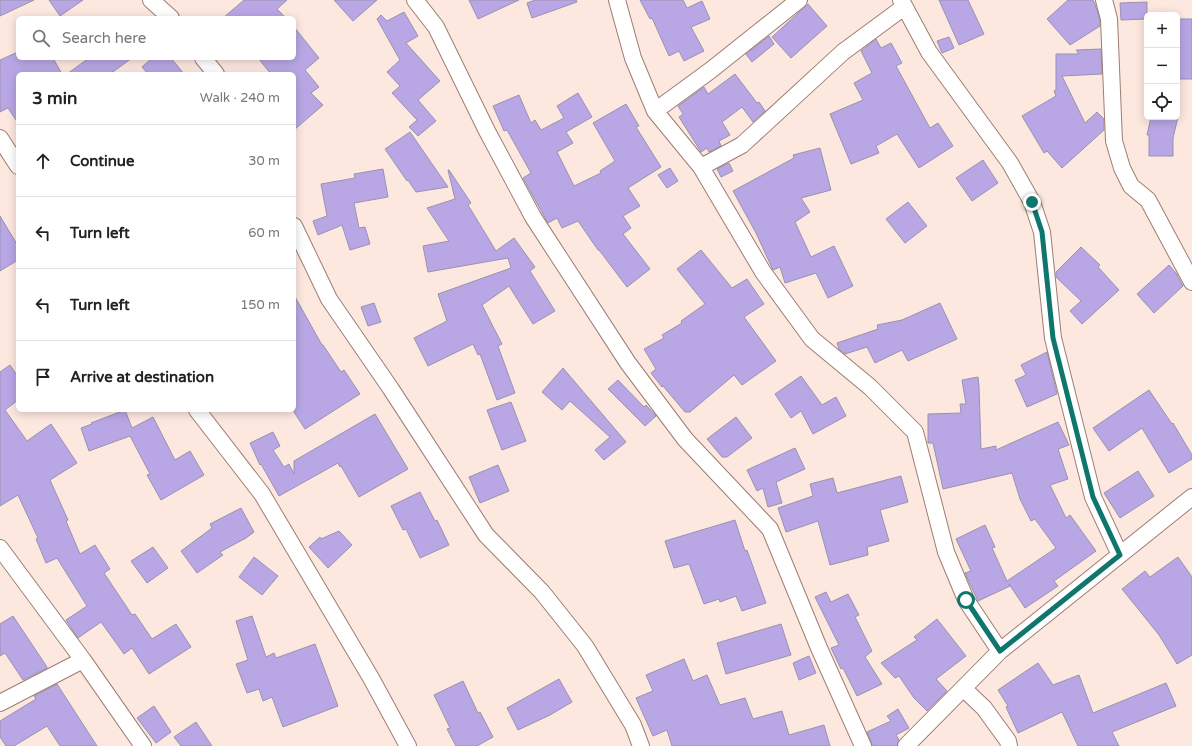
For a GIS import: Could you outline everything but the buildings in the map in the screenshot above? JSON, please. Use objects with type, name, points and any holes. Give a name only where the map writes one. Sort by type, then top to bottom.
[{"type":"street","points":[[151,0],[170,16]]},
{"type":"street","points":[[415,0],[436,27],[487,131],[533,217],[628,363],[685,438],[770,529],[819,648],[863,746]]},
{"type":"street","points":[[617,0],[633,58],[655,111],[701,167],[763,272],[812,339],[870,387],[915,432],[946,552],[966,600],[1000,651]]},
{"type":"street","points":[[655,111],[711,70],[799,0]]},
{"type":"street","points":[[1104,0],[1110,19],[1114,141],[1122,168],[1131,186],[1148,200],[1192,282]]},
{"type":"street","points":[[701,167],[742,145],[843,52],[903,3],[929,52],[1010,163],[1032,202],[1042,232],[1053,338],[1093,497],[1120,555]]},
{"type":"street","points":[[205,60],[214,72]]},
{"type":"street","points":[[0,138],[16,163]]},
{"type":"street","points":[[296,230],[329,299],[391,389],[486,535],[542,592],[585,646],[633,725],[641,746]]},
{"type":"street","points":[[199,412],[262,494],[371,678],[408,746]]},
{"type":"street","points":[[906,746],[1000,651],[1192,497]]},
{"type":"street","points":[[0,548],[83,660],[143,746]]},
{"type":"street","points":[[0,703],[83,660]]},
{"type":"street","points":[[964,688],[984,708],[1008,741],[1009,746]]},
{"type":"route","points":[[966,600],[1000,651],[1120,555],[1093,497],[1053,338],[1042,232],[1032,202]]}]
